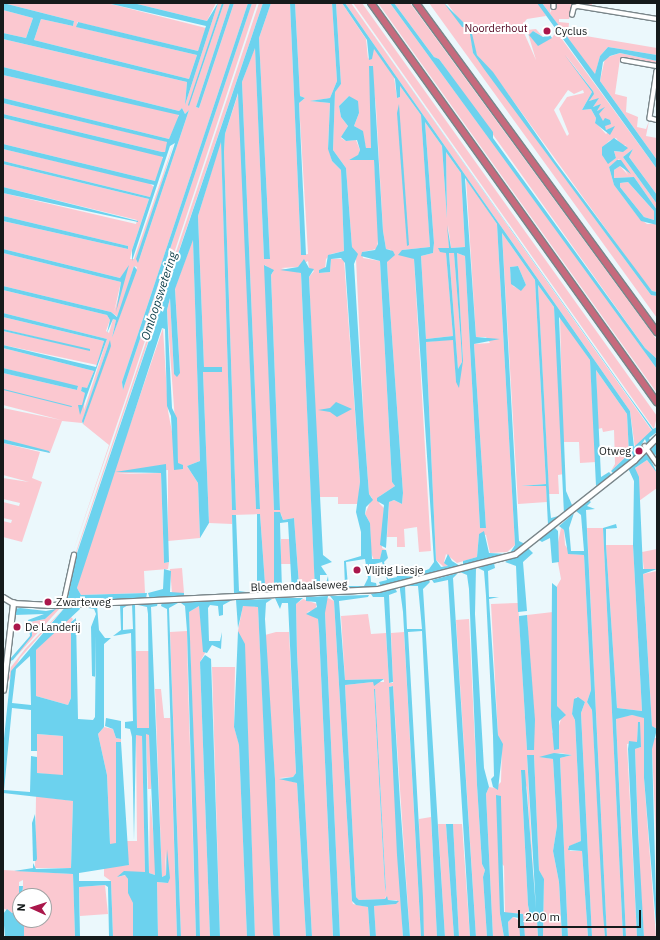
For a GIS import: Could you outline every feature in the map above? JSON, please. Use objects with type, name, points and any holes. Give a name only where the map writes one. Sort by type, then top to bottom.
[{"type":"highway","points":[[372,3],[657,402]]},
{"type":"highway","points":[[416,3],[657,332]]},
{"type":"street","points":[[595,9],[596,3]]},
{"type":"street","points":[[572,14],[574,7],[657,19]]},
{"type":"street","points":[[623,60],[657,66]]},
{"type":"street","points":[[657,71],[650,118],[657,120]]},
{"type":"street","name":"Bloemendaalseweg","points":[[13,603],[67,604],[368,592],[506,557],[523,549],[555,524],[634,460],[648,444],[657,437]]},
{"type":"street","points":[[648,444],[657,463]]},
{"type":"street","points":[[67,604],[74,555]]},
{"type":"street","points":[[3,598],[13,603],[3,690]]},
{"type":"green space","points":[[3,3],[107,3],[206,28],[198,51],[77,22],[77,27],[197,55],[189,79],[34,40],[41,19],[73,26],[74,21]]},
{"type":"green space","points":[[133,3],[216,3],[207,21]]},
{"type":"green space","points":[[218,3],[222,3],[189,106],[224,3],[230,3],[196,107],[199,108],[234,3],[248,3],[122,382],[123,390],[252,3],[257,3],[129,389],[71,558],[109,445],[83,424],[110,340],[82,423],[62,421],[50,453],[3,439],[3,408],[61,420],[3,405],[3,373],[77,390],[78,387],[3,368],[3,348],[94,371],[87,388],[82,388],[81,391],[85,393],[84,410],[107,339],[3,313],[3,290],[107,315],[110,320],[106,331],[109,333],[113,319],[116,320],[112,338],[137,267],[134,266],[118,317],[111,312],[3,286],[3,253],[121,282],[114,312],[128,265],[124,277],[120,278],[3,249],[3,221],[128,249],[128,246],[3,216],[3,193],[136,224],[137,220],[3,187],[3,164],[149,199],[132,250],[130,259],[134,259],[174,142],[138,263],[189,110],[185,114],[182,108],[179,111],[3,67],[3,39],[187,82],[185,105]]},
{"type":"green space","points":[[259,3],[263,3],[74,560],[65,603],[73,561]]},
{"type":"green space","points":[[271,3],[290,3],[301,255],[308,254],[299,103],[305,98],[300,96],[295,3],[332,3],[337,81],[330,98],[311,101],[330,103],[328,147],[332,161],[341,170],[344,251],[331,254],[326,259],[325,269],[319,270],[319,273],[330,272],[331,259],[344,259],[360,482],[358,504],[338,504],[338,497],[319,497],[309,277],[314,271],[309,268],[308,261],[298,267],[281,268],[301,273],[315,588],[299,585],[294,518],[283,520],[281,514],[274,512],[274,583],[269,591],[265,584],[260,514],[232,515],[232,524],[209,523],[203,372],[222,372],[222,368],[204,367],[198,216],[221,140],[232,510],[236,510],[224,152],[225,134],[239,91],[256,509],[260,509],[242,82],[255,47],[264,259],[270,259],[259,38]],"holes":[[[265,265],[273,272],[271,275],[280,510],[274,510]]]},
{"type":"green space","points":[[336,3],[342,3],[366,39],[368,59],[374,48],[394,77],[397,98],[400,97],[400,86],[421,115],[429,230],[430,247],[402,250],[414,259],[431,551],[419,552],[417,527],[404,529],[405,547],[397,547],[397,537],[387,537],[389,502],[394,500],[402,504],[403,493],[387,262],[391,250],[386,249],[383,231],[376,107],[371,65],[372,148],[366,148],[362,131],[354,126],[359,113],[349,96],[339,106],[341,117],[348,126],[341,138],[346,141],[356,140],[360,150],[358,156],[349,160],[374,160],[379,231],[377,249],[362,252],[363,258],[380,261],[392,482],[395,486],[380,496],[379,503],[384,508],[382,548],[386,550],[382,550],[381,559],[374,560],[371,553],[370,523],[365,514],[372,498],[369,494],[364,428],[356,259],[352,247],[346,168],[333,150],[335,91],[341,84]]},
{"type":"green space","points":[[345,3],[351,3],[652,431],[635,448],[630,411]]},
{"type":"green space","points":[[353,3],[362,3],[657,416],[654,429]]},
{"type":"green space","points":[[378,3],[390,3],[657,369],[657,393]]},
{"type":"green space","points":[[394,3],[410,3],[657,340],[657,359],[645,348],[439,59],[434,57]]},
{"type":"green space","name":"Noorderhout","points":[[429,3],[444,3],[465,28],[447,3],[540,3],[546,16],[527,19],[521,26],[536,60],[527,30],[536,29],[543,37],[533,31],[531,38],[552,38],[556,31],[657,169],[657,195],[629,157],[633,149],[623,157],[657,204],[657,210],[634,177],[614,178],[614,170],[620,166],[628,175],[619,159],[609,167],[614,185],[639,218],[647,224],[657,224],[657,292],[652,291],[640,276],[493,73],[477,55],[471,37],[473,53],[651,295],[657,296],[657,318]],"holes":[[[565,54],[593,91],[589,101],[598,99],[593,107],[600,105],[597,111],[604,108],[598,114],[606,130],[614,127],[606,134],[595,122],[596,118],[591,109],[582,110],[592,92]],[[568,90],[574,94],[583,90],[584,93],[567,97],[559,109],[569,134],[567,136],[554,110]],[[616,138],[622,146],[626,145],[620,152],[614,151],[616,158],[613,160],[604,158],[602,149],[609,141]]]},
{"type":"green space","points":[[542,3],[551,3],[550,13],[555,3],[592,3],[592,6],[574,5],[569,19],[559,19],[559,22],[569,23],[568,33],[657,48],[657,55],[608,47],[600,56],[595,75]]},
{"type":"green space","points":[[3,10],[33,18],[26,38],[3,33]]},
{"type":"green space","points":[[620,53],[657,61],[657,65],[620,59],[615,94],[627,97],[626,112],[638,117],[637,127],[646,129],[649,121],[646,136],[657,138],[657,160],[600,81],[605,58]]},
{"type":"green space","points":[[3,75],[178,114],[179,117],[169,139],[3,98]]},
{"type":"green space","points":[[3,103],[165,141],[168,143],[165,152],[162,152],[3,114]]},
{"type":"green space","points":[[3,118],[160,155],[163,158],[158,178],[155,181],[3,144]]},
{"type":"green space","points":[[425,122],[442,146],[447,219],[446,152],[461,173],[465,247],[451,248],[448,225],[449,248],[439,249],[446,252],[453,336],[426,339],[421,256],[433,253],[434,243]]},
{"type":"green space","points":[[3,149],[149,183],[154,187],[153,193],[150,197],[3,161]]},
{"type":"green space","points":[[466,178],[497,224],[515,545],[507,552],[490,553],[486,535],[479,534],[477,557],[457,563],[446,554],[444,562],[448,566],[444,567],[436,560],[426,342],[454,339],[456,382],[463,361],[457,253],[465,256],[480,528],[486,528],[474,344],[490,343],[486,337],[476,337]]},
{"type":"green space","points":[[628,182],[654,211],[654,220],[644,217],[620,187],[620,183]]},
{"type":"green space","points":[[502,233],[535,280],[546,484],[521,486],[546,486],[547,502],[518,504]],"holes":[[[518,266],[526,285],[521,290],[513,286],[510,267]]]},
{"type":"green space","points":[[193,239],[200,461],[187,466],[198,483],[200,538],[168,541],[168,470],[116,474],[161,473],[164,563],[169,562],[168,569],[144,571],[145,593],[81,595],[77,588],[84,560],[163,328],[168,411],[178,463],[167,310],[170,298],[174,374],[180,373],[175,288]]},
{"type":"green space","points":[[449,252],[454,252],[461,343],[462,362],[458,370]]},
{"type":"green space","points":[[538,285],[554,307],[564,474],[558,475],[559,494],[549,494]]},
{"type":"green space","points":[[560,316],[590,360],[596,462],[580,463],[579,442],[563,442]]},
{"type":"green space","points":[[3,317],[104,341],[97,365],[3,345],[3,331],[90,350],[3,329]]},
{"type":"green space","points":[[596,370],[627,414],[629,454],[611,471],[615,464],[614,430],[603,432],[602,428],[598,429]]},
{"type":"green space","points":[[3,443],[40,452],[32,478],[42,482],[22,542],[3,537],[3,521],[11,523],[12,520],[3,518],[3,502],[19,506],[20,503],[3,499],[3,478],[29,482],[3,475]]},
{"type":"green space","points":[[647,460],[657,473],[657,488],[639,501],[635,468]]},
{"type":"green space","points":[[561,528],[564,530],[565,545],[571,554],[584,555],[591,690],[587,702],[592,710],[605,937],[592,937],[581,713],[585,702],[576,697],[572,714],[575,720],[581,841],[568,847],[570,851],[582,851],[588,937],[568,937],[560,758],[572,755],[560,753],[541,757],[553,759],[557,826],[553,851],[559,882],[562,937],[543,937],[544,880],[539,870],[534,755],[527,755],[535,910],[527,788],[521,771],[528,905],[530,915],[537,920],[538,937],[525,937],[521,913],[505,914],[504,866],[500,862],[500,914],[504,937],[493,937],[486,794],[489,787],[495,788],[501,782],[502,746],[498,735],[491,604],[518,603],[527,750],[534,750],[527,615],[553,612],[552,733],[558,729],[561,719],[557,706],[557,586],[561,579],[556,552]]},
{"type":"green space","points":[[587,528],[603,528],[623,937],[607,937]]},
{"type":"green space","points":[[281,539],[290,539],[291,564],[281,564]]},
{"type":"green space","points":[[606,545],[633,545],[642,711],[617,708]]},
{"type":"green space","points":[[657,549],[657,569],[644,570],[642,552]]},
{"type":"green space","points":[[182,568],[184,593],[172,593],[170,569]]},
{"type":"green space","points":[[657,571],[657,729],[652,726],[643,574]]},
{"type":"green space","points":[[328,598],[334,601],[352,901],[353,904],[368,907],[370,937],[340,937],[324,602]]},
{"type":"green space","points":[[303,599],[317,604],[315,610],[307,612],[318,619],[319,631],[333,937],[312,937],[297,653],[296,604]]},
{"type":"green space","points":[[67,605],[20,658],[8,682],[11,667],[25,649]]},
{"type":"green space","points":[[243,605],[258,607],[274,937],[255,937],[247,719],[238,631]]},
{"type":"green space","points":[[199,606],[205,653],[200,662],[210,937],[200,937],[189,612]]},
{"type":"green space","points":[[56,607],[61,607],[14,659],[32,633],[29,622],[45,619]]},
{"type":"green space","points":[[368,614],[371,634],[386,633],[389,683],[393,683],[391,633],[404,632],[421,937],[410,937],[393,686],[389,687],[403,937],[376,937],[374,906],[396,904],[397,900],[388,900],[386,896],[385,899],[359,900],[356,897],[345,685],[373,682],[375,685],[376,682],[384,682],[384,679],[345,680],[341,616]],"holes":[[[374,689],[375,689],[386,893]]]},
{"type":"green space","points":[[70,616],[73,619],[71,622],[71,698],[68,705],[36,696],[36,650]]},
{"type":"green space","points":[[469,619],[482,864],[485,870],[483,877],[487,937],[476,937],[456,620]]},
{"type":"green space","points":[[187,631],[196,937],[181,937],[170,632]]},
{"type":"green space","points":[[276,632],[289,632],[296,773],[293,777],[279,778],[297,783],[306,937],[280,937],[275,779],[265,635]]},
{"type":"green space","points":[[136,651],[149,651],[150,722],[149,728],[144,729],[137,729]]},
{"type":"green space","points":[[212,667],[235,667],[234,727],[239,744],[247,937],[220,937]]},
{"type":"green space","points":[[155,689],[161,689],[164,718],[170,718],[177,937],[158,937],[157,882],[168,883],[165,851],[166,875],[162,877]]},
{"type":"green space","points":[[632,715],[644,717],[644,778],[656,937],[644,937],[640,880],[635,749],[641,747],[638,722],[637,742],[627,744],[637,937],[626,937],[616,718]]},
{"type":"green space","points":[[104,727],[113,729],[116,738],[121,739],[121,742],[116,742],[116,843],[113,846],[110,844],[107,775],[98,734]]},
{"type":"green space","points":[[37,734],[63,736],[63,776],[37,773]]},
{"type":"green space","points":[[146,734],[149,734],[151,789],[148,789]]},
{"type":"green space","points":[[136,735],[142,735],[145,872],[130,872],[117,877],[126,875],[128,879],[133,903],[133,937],[113,937],[111,881],[104,876],[104,867],[129,865],[125,841],[137,841]]},
{"type":"green space","points":[[653,738],[657,738],[657,861],[652,749]]},
{"type":"green space","points":[[150,794],[156,867],[155,875],[149,873]]},
{"type":"green space","points":[[36,796],[73,801],[71,868],[35,868]]},
{"type":"green space","points":[[431,817],[437,937],[424,937],[419,819]]},
{"type":"green space","points":[[438,824],[446,824],[454,937],[445,937]]},
{"type":"green space","points":[[453,824],[462,824],[470,937],[459,937]]},
{"type":"green space","points":[[3,870],[73,874],[75,937],[24,937],[24,928],[52,928],[52,888],[23,888],[23,880],[19,882],[19,888],[12,888],[12,913],[3,908]]},
{"type":"green space","points":[[105,885],[108,914],[80,916],[79,887]]},
{"type":"green space","points":[[513,917],[520,921],[520,937],[509,937],[508,922]]},
{"type":"water","points":[[3,3],[74,21],[73,26],[41,19],[34,40],[189,79],[197,55],[76,27],[78,22],[198,51],[206,26],[107,3],[133,3],[207,21],[218,3],[185,105],[187,82],[3,39],[3,33],[26,38],[33,18],[3,10]]},
{"type":"water","points":[[222,3],[224,3],[189,106],[188,105]]},
{"type":"water","points":[[230,3],[234,3],[199,108],[196,107]]},
{"type":"water","points":[[248,3],[252,3],[123,390],[122,382]]},
{"type":"water","points":[[263,3],[271,3],[259,38],[270,259],[264,259],[255,48],[242,82],[260,509],[256,509],[238,93],[225,134],[224,152],[236,510],[232,510],[221,142],[198,216],[204,367],[222,367],[222,372],[203,372],[209,523],[200,538],[198,483],[187,466],[200,461],[193,240],[175,289],[180,373],[177,377],[174,374],[170,298],[167,310],[172,408],[177,418],[178,463],[183,465],[183,469],[174,470],[171,416],[167,406],[165,329],[162,328],[77,588],[81,595],[147,593],[146,599],[67,603],[76,556]]},
{"type":"water","points":[[290,3],[295,3],[300,96],[305,98],[299,103],[306,255],[301,255]]},
{"type":"water","points":[[332,3],[336,3],[341,84],[335,92],[333,150],[346,168],[352,247],[358,254],[354,264],[364,428],[369,494],[373,500],[366,507],[365,514],[370,523],[372,559],[380,559],[382,550],[386,550],[388,558],[384,562],[388,579],[397,577],[396,570],[399,570],[404,576],[416,577],[381,587],[379,582],[387,580],[382,562],[371,565],[370,569],[371,582],[376,583],[377,587],[339,590],[345,587],[344,561],[361,556],[361,532],[356,512],[360,482],[345,263],[341,258],[331,259],[330,272],[319,273],[319,270],[326,267],[328,255],[344,251],[341,170],[332,161],[328,149],[330,103],[310,101],[330,98],[337,81]],"holes":[[[365,559],[368,578],[364,586],[348,586],[346,562]]]},
{"type":"water","points":[[342,3],[345,3],[630,411],[634,447],[652,430],[351,3],[626,392],[653,429],[657,427],[657,432],[649,438],[653,445],[657,443],[657,456],[649,450],[645,439],[633,458],[614,474],[611,471],[629,454],[627,414],[596,370],[601,477],[609,472],[612,475],[596,486],[590,360],[559,317],[566,491],[572,505],[564,514],[554,307],[538,285],[551,518],[562,515],[548,525],[546,486],[521,486],[546,484],[535,280],[502,233],[519,541],[525,544],[510,553],[515,545],[497,224],[465,178],[476,337],[500,339],[474,344],[486,528],[480,528],[465,256],[457,253],[463,361],[459,388],[456,382],[453,340],[426,342],[436,560],[441,567],[448,566],[444,563],[448,554],[452,561],[460,566],[418,577],[419,573],[429,569],[434,562],[414,259],[398,255],[402,250],[430,247],[421,115],[400,86],[400,97],[397,98],[395,79],[374,49],[372,59],[369,60],[367,40]],"holes":[[[425,122],[442,146],[447,219],[446,152],[461,173],[465,247],[451,248],[447,225],[449,248],[438,248],[440,252],[446,253],[453,336],[426,339],[421,256],[433,253],[434,243]],[[449,253],[454,253],[461,343],[462,362],[458,369]]]},
{"type":"water","points":[[390,3],[394,3],[434,57],[439,59],[493,132],[493,138],[645,348],[657,359],[657,369]]},
{"type":"water","points":[[444,3],[463,22],[470,25],[477,55],[493,72],[555,161],[652,291],[657,292],[657,296],[651,295],[484,69],[473,53],[469,28],[462,27]]},
{"type":"water","points":[[537,3],[542,3],[595,74],[600,56],[608,47],[657,55],[657,61],[620,53],[610,56],[603,62],[600,81],[657,160],[657,169]]},
{"type":"water","points":[[533,31],[543,37],[550,35],[552,38],[538,46],[529,35]]},
{"type":"water","points":[[564,54],[593,91],[594,94],[589,101],[599,98],[593,107],[601,104],[597,111],[605,107],[599,114],[603,121],[605,118],[610,120],[611,124],[605,126],[606,130],[615,126],[610,135],[595,123],[596,118],[591,109],[582,110],[592,92]]},
{"type":"water","points":[[369,66],[373,66],[383,231],[386,249],[393,251],[395,255],[387,262],[403,493],[402,504],[394,500],[389,502],[386,548],[380,545],[384,505],[377,501],[377,498],[395,486],[392,482],[380,261],[361,256],[362,252],[375,250],[378,244],[374,160],[349,160],[358,155],[360,150],[357,140],[346,141],[341,137],[348,126],[341,117],[339,106],[349,96],[358,101],[359,113],[354,126],[363,131],[366,148],[371,148]]},
{"type":"water","points":[[3,67],[179,111],[182,108],[185,114],[189,110],[138,263],[136,259],[175,143],[170,146],[132,261],[132,250],[149,199],[3,164],[3,161],[150,197],[154,185],[3,149],[3,144],[155,181],[163,157],[3,118],[3,114],[162,152],[165,152],[167,142],[3,103],[3,98],[169,139],[179,115],[3,75]]},
{"type":"water","points":[[399,104],[409,245],[407,246],[397,113]]},
{"type":"water","points":[[614,138],[628,148],[623,152],[614,151],[616,158],[608,164],[602,155],[602,147]]},
{"type":"water","points":[[633,149],[629,157],[657,195],[657,204],[623,157]]},
{"type":"water","points":[[617,160],[621,160],[631,174],[620,166],[614,170],[614,178],[634,177],[657,210],[657,225],[641,221],[614,185],[609,167]],"holes":[[[628,182],[654,211],[654,220],[644,217],[620,187],[620,183]]]},
{"type":"water","points":[[3,187],[138,221],[138,222],[3,193]]},
{"type":"water","points":[[3,216],[128,246],[128,249],[3,221]]},
{"type":"water","points":[[3,249],[120,278],[129,265],[116,312],[121,282],[3,253]]},
{"type":"water","points":[[304,259],[309,268],[314,269],[309,277],[323,555],[332,562],[321,566],[327,575],[320,575],[320,587],[325,587],[328,576],[329,587],[336,590],[315,591],[301,273],[280,270],[298,267]]},
{"type":"water","points":[[264,265],[274,270],[271,275],[280,510],[274,510]]},
{"type":"water","points":[[134,266],[137,270],[112,338],[116,320],[113,319],[107,333],[110,320],[107,315],[3,290],[3,286],[111,312],[117,317]]},
{"type":"water","points":[[518,266],[526,285],[521,291],[511,284],[510,267]]},
{"type":"water","points":[[3,313],[107,339],[80,415],[78,405],[82,405],[85,393],[81,391],[82,387],[87,388],[94,371],[3,348],[3,345],[96,367],[104,341],[3,317]]},
{"type":"water","points":[[3,329],[90,349],[90,351],[3,331]]},
{"type":"water","points":[[110,340],[111,346],[83,424],[82,421]]},
{"type":"water","points":[[3,368],[78,386],[77,390],[3,373]]},
{"type":"water","points":[[336,402],[352,409],[337,417],[330,412],[318,410],[330,408]]},
{"type":"water","points":[[3,439],[49,451],[50,453],[3,443]]},
{"type":"water","points":[[647,452],[657,473],[647,460],[635,468],[639,477],[643,569],[657,569],[643,574],[652,726],[657,729],[652,749],[657,937],[644,778],[644,718],[632,715],[616,719],[626,937],[623,937],[603,528],[616,524],[617,528],[606,529],[606,545],[617,708],[642,711],[633,545],[634,481],[628,468]]},
{"type":"water","points":[[166,464],[169,562],[164,563],[161,473],[115,472]]},
{"type":"water","points":[[588,500],[591,502],[587,506],[595,509],[586,510],[607,937],[605,937],[603,914],[592,710],[587,702],[591,690],[584,555],[568,554],[564,530],[559,526],[574,513],[569,528],[571,551],[584,551],[581,515],[576,511]]},
{"type":"water","points":[[274,512],[280,512],[283,520],[294,518],[299,585],[312,587],[312,591],[292,593],[288,522],[280,523],[282,590],[290,593],[272,593],[274,583]]},
{"type":"water","points":[[257,514],[260,514],[265,584],[270,593],[257,593]]},
{"type":"water","points":[[232,515],[236,515],[239,591],[253,593],[234,594]]},
{"type":"water","points":[[554,527],[558,531],[559,562],[552,563],[550,538],[542,542],[539,540]]},
{"type":"water","points":[[484,531],[489,553],[508,554],[463,566],[463,561],[477,557],[479,534]]},
{"type":"water","points":[[528,548],[533,553],[523,562],[527,611],[518,612],[516,566],[505,562]]},
{"type":"water","points":[[494,563],[495,568],[488,571],[489,597],[499,597],[489,599],[498,735],[503,744],[498,790],[493,787],[491,779],[494,776],[493,736],[486,596],[484,571],[478,568]]},
{"type":"water","points":[[476,568],[475,614],[484,768],[489,787],[486,794],[493,937],[487,937],[483,877],[485,870],[482,864],[477,785],[469,589],[467,575],[460,572]]},
{"type":"water","points":[[164,569],[171,571],[170,592],[184,593],[184,597],[150,599],[148,593],[163,589]]},
{"type":"water","points":[[458,573],[453,578],[476,937],[470,937],[448,580],[434,583],[432,580]]},
{"type":"water","points":[[428,579],[430,582],[423,589],[445,937],[437,937],[422,631],[408,632],[423,898],[424,937],[421,937],[403,612],[400,590],[400,587],[405,586],[407,629],[422,629],[418,586],[408,586]]},
{"type":"water","points":[[552,583],[557,587],[557,706],[566,715],[559,721],[559,749],[554,750],[551,716]]},
{"type":"water","points":[[395,588],[397,592],[389,595],[393,682],[389,683],[384,597],[373,597],[371,594]]},
{"type":"water","points":[[369,595],[368,597],[339,601],[345,680],[384,679],[374,686],[373,682],[345,685],[356,897],[359,900],[385,899],[387,896],[388,900],[399,901],[396,904],[374,906],[376,937],[370,937],[368,907],[356,905],[352,901],[334,601],[330,596]]},
{"type":"water","points":[[328,596],[325,613],[340,937],[333,936],[318,619],[306,614],[317,607],[316,602],[306,601],[306,597]]},
{"type":"water","points":[[275,598],[303,598],[296,604],[297,653],[312,937],[306,937],[297,783],[279,779],[293,777],[296,773],[288,603],[282,603],[280,609]]},
{"type":"water","points":[[234,599],[223,605],[223,615],[219,616],[218,606],[210,605],[208,608],[209,641],[220,641],[222,632],[221,649],[212,645],[207,653],[203,652],[199,606],[189,612],[200,937],[196,937],[187,631],[185,606],[181,603]]},
{"type":"water","points":[[272,599],[266,603],[265,619],[275,779],[280,937],[274,937],[273,934],[258,607],[243,606],[238,628],[236,600]]},
{"type":"water","points":[[158,602],[157,606],[151,607],[162,877],[166,875],[167,849],[170,878],[168,883],[157,882],[158,937],[133,937],[133,903],[128,893],[128,879],[125,875],[117,877],[124,871],[145,872],[142,736],[136,735],[134,841],[132,737],[130,729],[125,728],[125,722],[133,721],[131,633],[113,636],[121,630],[120,604],[130,604],[123,608],[123,630],[133,629],[132,604],[135,603],[137,728],[149,728],[148,614],[147,607],[138,605]],"holes":[[[146,734],[149,735],[155,875],[149,873]]]},
{"type":"water","points":[[162,602],[178,603],[169,608],[181,937],[177,937],[167,609],[161,606]]},
{"type":"water","points":[[67,605],[79,606],[80,609],[36,650],[36,696],[68,705],[71,698],[71,622],[76,618],[78,719],[93,720],[95,717],[95,677],[92,676],[91,627],[96,614],[94,609],[82,607],[97,605],[99,630],[105,638],[111,638],[104,644],[104,727],[98,734],[107,775],[110,844],[116,843],[116,742],[121,742],[129,865],[79,873],[79,881],[111,881],[113,937],[109,937],[108,887],[105,885],[79,887],[80,937],[75,937],[73,874],[14,871],[33,868],[33,863],[36,869],[71,868],[73,801],[3,793],[3,748],[11,671]],"holes":[[[30,656],[31,705],[12,703],[16,669]],[[12,708],[31,710],[31,751],[37,751],[37,734],[63,736],[63,775],[37,773],[37,757],[31,756],[30,792],[4,790]]]},
{"type":"water","points":[[20,608],[46,611],[56,609],[45,619],[29,622],[32,636],[13,660],[8,662],[12,634],[10,659],[30,636],[28,620],[44,614],[14,615],[15,609]]},
{"type":"water","points":[[527,615],[535,720],[534,750],[527,750],[519,620],[519,616]]},
{"type":"water","points":[[238,631],[245,644],[255,937],[247,937],[239,745],[234,727]]},
{"type":"water","points":[[205,655],[211,659],[220,937],[210,937],[200,662]]},
{"type":"water","points":[[393,686],[410,937],[403,937],[397,855],[389,687]]},
{"type":"water","points":[[375,689],[386,893],[385,887]]},
{"type":"water","points":[[578,697],[585,702],[581,713],[592,937],[588,937],[582,851],[568,850],[569,846],[581,841],[575,720],[572,714],[574,699]]},
{"type":"water","points":[[106,718],[121,721],[121,739],[116,738],[113,729],[105,726]]},
{"type":"water","points":[[638,722],[640,722],[641,747],[635,749],[644,937],[637,937],[628,749],[629,741],[637,742]]},
{"type":"water","points":[[554,753],[572,755],[560,758],[568,937],[562,937],[559,882],[553,851],[557,826],[553,759],[539,757]]},
{"type":"water","points":[[527,755],[534,755],[539,870],[544,879],[543,937],[538,937],[537,920],[530,915],[528,905],[521,770],[525,770],[536,909]]},
{"type":"water","points":[[496,795],[501,796],[504,912],[523,914],[525,937],[520,937],[519,918],[513,917],[508,922],[509,937],[504,937],[500,914]]},
{"type":"water","points":[[35,814],[37,859],[36,861],[33,861],[32,823]]},
{"type":"water","points":[[446,824],[453,824],[459,937],[454,937]]},
{"type":"water","points":[[7,909],[12,913],[12,928],[24,928],[24,937],[5,937],[3,914]]},
{"type":"waterway","points":[[3,389],[71,406]]},
{"type":"place","name":"Cyclus","points":[[547,31]]},
{"type":"place","name":"Otweg","points":[[639,451]]},
{"type":"place","name":"Vlijtig Liesje","points":[[357,570]]},
{"type":"place","name":"Zwarteweg","points":[[48,602]]},
{"type":"place","name":"De Landerij","points":[[17,627]]},
{"type":"water label","name":"Omloopswetering","points":[[159,296]]}]
